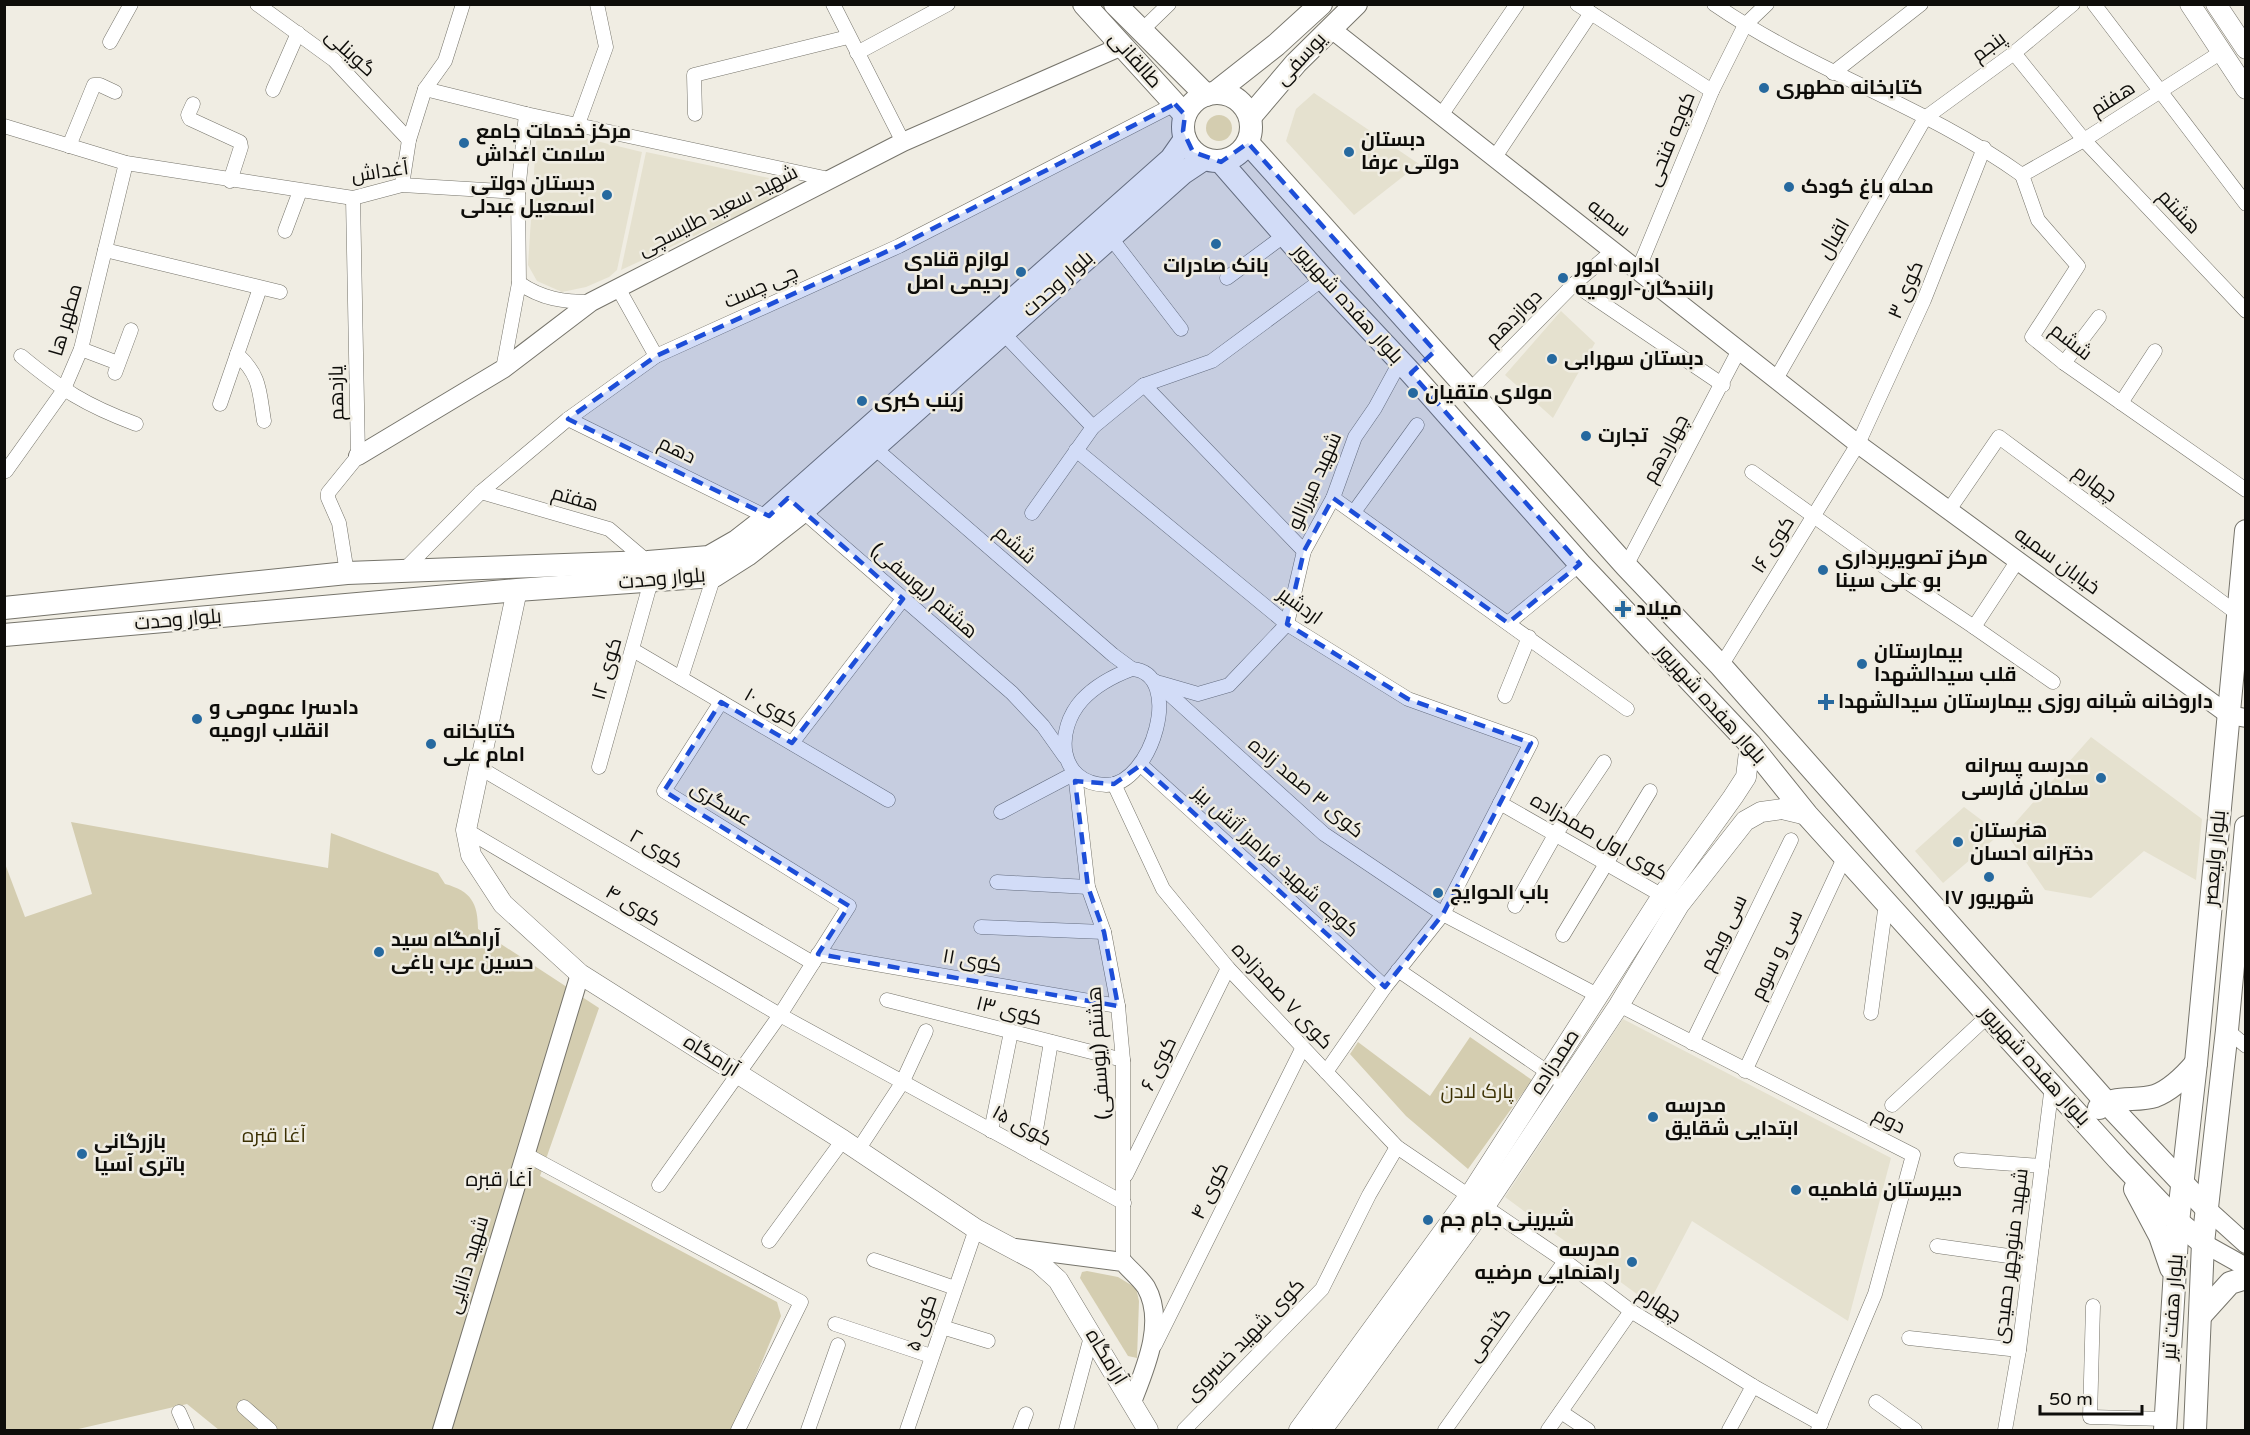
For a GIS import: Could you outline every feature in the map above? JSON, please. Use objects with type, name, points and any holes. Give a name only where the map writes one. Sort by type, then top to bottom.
[{"type":"main road","name":"طالقانی","points":[[1084,4],[1211,94]]},
{"type":"main road","name":"طالقانی","points":[[1115,4],[1131,39],[1180,110]]},
{"type":"main road","name":"یوسفی","points":[[1211,94],[1276,45],[1321,4]]},
{"type":"main road","name":"یوسفی","points":[[1250,117],[1296,63],[1356,4]]},
{"type":"main road","points":[[2190,4],[2239,46]]},
{"type":"main road","points":[[2216,5],[2239,46],[2246,88]]},
{"type":"main road","points":[[1276,45],[1296,63]]},
{"type":"main road","points":[[1211,94],[1233,97],[1246,109],[1252,126],[1248,143],[1241,152],[1213,160],[1193,152],[1185,139],[1180,110],[1211,94]]},
{"type":"main road","name":"بلوار وحدت","points":[[4,608],[405,569],[650,571],[714,576],[747,555],[775,522],[997,326],[1171,159],[1185,139]]},
{"type":"main road","name":"بلوار هفده شهریور","points":[[1248,143],[1626,567],[1721,666],[2106,1102],[2206,1208]]},
{"type":"main road","name":"بلوار وحدت","points":[[997,326],[1111,238],[1183,173],[1213,160]]},
{"type":"main road","name":"بلوار هفده شهریور","points":[[1213,160],[1285,235],[1580,564],[1750,744],[1807,815],[2118,1159],[2178,1222],[2203,1243]]},
{"type":"main road","points":[[1405,368],[1435,351]]},
{"type":"main road","name":"بلوار وحدت","points":[[4,635],[517,590],[650,571],[709,557],[775,522]]},
{"type":"main road","name":"بلوار ولیعصر","points":[[2183,1185],[2237,716],[2238,614],[2246,531]]},
{"type":"main road","name":"آرامگاه","points":[[517,590],[466,830],[471,855],[503,904],[580,974],[739,1073],[976,1229],[1038,1262],[1058,1280],[1148,1431]]},
{"type":"main road","name":"صمدزاده","points":[[1299,1431],[1565,1084],[1619,1005],[1671,900],[1746,777],[1750,744]]},
{"type":"main road","name":"صمدزاده","points":[[1322,1431],[1477,1200],[1548,1074],[1599,996],[1671,900],[1745,821],[1761,812],[1782,809],[1807,815]]},
{"type":"main road","name":"بلوار ولیعصر","points":[[2206,1208],[2242,911],[2246,827]]},
{"type":"main road","points":[[1599,996],[1619,1005]]},
{"type":"main road","points":[[2086,1122],[2106,1102],[2155,1096],[2186,1075],[2196,1063]]},
{"type":"main road","points":[[2118,1159],[2160,1236],[2175,1281]]},
{"type":"main road","name":"بلوار هفت تیر","points":[[2165,1425],[2178,1222],[2183,1185]]},
{"type":"main road","name":"بلوار هفت تیر","points":[[2195,1431],[2206,1208]]},
{"type":"main road","points":[[2202,1314],[2230,1283],[2246,1278]]},
{"type":"street","points":[[110,42],[131,4]]},
{"type":"street","points":[[402,185],[409,140],[425,89],[445,61],[463,4]]},
{"type":"street","points":[[578,124],[606,46],[597,4]]},
{"type":"street","points":[[833,4],[903,142]]},
{"type":"street","points":[[857,53],[948,4]]},
{"type":"street","points":[[1131,39],[1169,4]]},
{"type":"street","points":[[1442,114],[1517,4]]},
{"type":"street","points":[[1577,4],[1712,91]]},
{"type":"street","points":[[1714,4],[1745,25],[1833,73],[1984,148],[2022,175]]},
{"type":"street","name":"کوچه فتحی","points":[[1638,270],[1712,91],[1745,25],[1767,4]]},
{"type":"street","points":[[1833,73],[1921,4]]},
{"type":"street","name":"پنجم","points":[[1925,118],[2014,53],[2073,4]]},
{"type":"street","points":[[2094,4],[2246,204]]},
{"type":"street","name":"گوینلی","points":[[259,5],[334,60],[409,140]]},
{"type":"street","points":[[1496,157],[1591,13]]},
{"type":"street","name":"سمیه","points":[[1330,28],[1858,444]]},
{"type":"street","points":[[273,90],[298,33]]},
{"type":"street","points":[[695,114],[694,75],[848,37]]},
{"type":"street","name":"شهید سعید طلیسچی","points":[[358,456],[503,369],[591,302],[903,142],[1131,39]]},
{"type":"street","name":"هفتم","points":[[2022,175],[2239,46]]},
{"type":"street","name":"هشتم","points":[[2014,53],[2084,140],[2246,311]]},
{"type":"street","points":[[69,146],[94,85],[100,85],[115,92]]},
{"type":"street","points":[[425,89],[526,114],[829,179]]},
{"type":"street","points":[[193,104],[188,115],[190,119],[240,142],[241,147],[230,181]]},
{"type":"street","name":"چی چست","points":[[405,569],[481,492],[568,419],[656,356],[899,246],[1180,110]]},
{"type":"street","points":[[503,369],[519,283],[518,192],[526,114]]},
{"type":"street","name":"اقبال","points":[[1776,379],[1925,118]]},
{"type":"street","name":"آغداش","points":[[4,126],[126,163],[230,181],[353,198],[402,185],[518,192]]},
{"type":"street","name":"کوی ۳","points":[[1858,444],[1924,300],[1984,148]]},
{"type":"street","name":"مطهر ها","points":[[6,471],[63,391],[81,349],[126,163]]},
{"type":"street","name":"ششم","points":[[2022,175],[2038,220],[2078,266],[2032,337],[2064,363],[2246,490]]},
{"type":"street","points":[[285,231],[300,191]]},
{"type":"street","name":"یازدهم","points":[[353,198],[358,456]]},
{"type":"street","points":[[1227,278],[1285,235]]},
{"type":"street","points":[[1111,238],[1181,329]]},
{"type":"street","points":[[105,250],[280,292]]},
{"type":"street","name":"دوازدهم","points":[[1470,390],[1574,284],[1614,250]]},
{"type":"street","points":[[1032,513],[1092,427],[1144,385],[1212,361],[1323,279]]},
{"type":"street","points":[[519,283],[535,294],[555,300],[591,302]]},
{"type":"street","points":[[1574,284],[1723,385]]},
{"type":"street","points":[[220,404],[260,288]]},
{"type":"street","points":[[618,288],[656,356]]},
{"type":"street","points":[[2064,363],[2099,316]]},
{"type":"street","points":[[997,326],[1092,427]]},
{"type":"street","points":[[81,349],[116,368],[131,330]]},
{"type":"street","name":"چهاردهم","points":[[1626,567],[1723,385],[1739,350]]},
{"type":"street","points":[[2121,403],[2156,351]]},
{"type":"street","points":[[237,354],[252,368],[264,421]]},
{"type":"street","points":[[21,356],[63,391],[97,410],[136,424]]},
{"type":"street","name":"شهید میرزالو","points":[[1287,624],[1304,551],[1333,498],[1355,437],[1405,368]]},
{"type":"street","points":[[1144,385],[1304,551]]},
{"type":"street","name":"دهم","points":[[568,419],[775,522]]},
{"type":"street","points":[[1354,512],[1417,425]]},
{"type":"street","name":"چهارم","points":[[1949,510],[1999,437],[2238,614]]},
{"type":"street","name":"ششم","points":[[868,440],[1113,655],[1132,669]]},
{"type":"street","name":"خیابان سمیه","points":[[1858,444],[2237,716]]},
{"type":"street","name":"کوی ۱۶","points":[[1721,666],[1858,444]]},
{"type":"street","name":"اردشیر","points":[[1076,450],[1287,624],[1408,699],[1531,743],[1500,803]]},
{"type":"street","points":[[346,573],[339,523],[327,498],[328,492],[358,456]]},
{"type":"street","points":[[1752,472],[1889,570],[2053,682]]},
{"type":"street","name":"هفتم","points":[[481,492],[609,530],[650,571]]},
{"type":"street","points":[[1333,498],[1627,709]]},
{"type":"street","name":"هشتم (یوسفی)","points":[[796,504],[1019,700],[1043,726],[1065,757]]},
{"type":"street","points":[[1974,627],[2018,560]]},
{"type":"street","points":[[1508,622],[1580,564]]},
{"type":"street","name":"کوی ۱۲","points":[[599,767],[633,650],[650,571]]},
{"type":"street","points":[[681,678],[714,576]]},
{"type":"street","points":[[792,743],[903,598]]},
{"type":"street","points":[[1155,681],[1198,694],[1229,686],[1287,624]]},
{"type":"street","points":[[1505,696],[1529,637]]},
{"type":"street","name":"کوی ۱۰","points":[[633,650],[888,800]]},
{"type":"street","points":[[1132,669],[1147,672],[1155,681],[1158,692],[1157,726],[1141,765],[1114,784],[1090,783],[1075,773],[1065,757],[1064,736],[1071,715],[1082,700],[1099,685],[1132,669]]},
{"type":"street","name":"کوی ۳ صمد زاده","points":[[1155,681],[1324,834],[1443,914],[1599,996]]},
{"type":"street","name":"عسگری","points":[[721,702],[664,791],[849,906],[816,958]]},
{"type":"street","points":[[1515,906],[1555,835],[1604,762]]},
{"type":"street","name":"کوچه شهید فرامرز آتش بیز","points":[[1141,765],[1385,987]]},
{"type":"street","name":"کوی ۲","points":[[480,768],[816,958]]},
{"type":"street","points":[[1001,812],[1075,773]]},
{"type":"street","name":"هشتم (یوسفی)","points":[[1075,773],[1088,887],[1104,932],[1118,1006],[1123,1060],[1125,1177],[1123,1262]]},
{"type":"street","name":"کوی ۷ صمدزاده","points":[[1114,784],[1163,889],[1228,968],[1302,1050],[1397,1147],[1477,1200]]},
{"type":"street","points":[[1563,935],[1650,791]]},
{"type":"street","points":[[1326,1072],[1385,987],[1443,914],[1500,803]]},
{"type":"street","name":"کوی اول صمدزاده","points":[[1500,803],[1671,900]]},
{"type":"street","name":"کوی ۴","points":[[466,830],[780,1015],[902,1083]]},
{"type":"street","name":"سی ویکم","points":[[1692,1043],[1791,840]]},
{"type":"street","name":"سی و سوم","points":[[1745,1071],[1845,856]]},
{"type":"street","points":[[997,882],[1088,887]]},
{"type":"street","points":[[1871,1013],[1886,903]]},
{"type":"street","points":[[981,927],[1104,932]]},
{"type":"street","points":[[659,1185],[780,1015],[816,958]]},
{"type":"street","name":"کوی ۱۱","points":[[816,958],[1118,1006]]},
{"type":"street","name":"کوی ۶","points":[[1125,1177],[1228,968]]},
{"type":"street","points":[[1398,970],[1565,1084]]},
{"type":"street","name":"شهید دانایی","points":[[442,1431],[580,974]]},
{"type":"street","name":"کوی ۱۳","points":[[887,1000],[1123,1060]]},
{"type":"street","name":"دوم","points":[[1619,1005],[1913,1155],[1875,1294],[1819,1427]]},
{"type":"street","points":[[1892,1105],[1989,1015]]},
{"type":"street","points":[[2227,1030],[2246,1046]]},
{"type":"street","points":[[769,1241],[902,1083],[926,1031]]},
{"type":"street","points":[[991,1131],[1011,1032]]},
{"type":"street","points":[[1032,1153],[1051,1042]]},
{"type":"street","name":"کوی ۴","points":[[1153,1350],[1302,1050]]},
{"type":"street","name":"کوی ۱۵","points":[[902,1083],[1124,1203]]},
{"type":"street","name":"شهبد منوچهر حمیدی","points":[[2005,1431],[2019,1350],[2052,1085]]},
{"type":"street","name":"کوی شهید خسروی","points":[[1184,1431],[1322,1289],[1369,1195],[1397,1147]]},
{"type":"street","points":[[525,1155],[801,1302],[738,1431]]},
{"type":"street","points":[[1961,1160],[2042,1166]]},
{"type":"street","name":"چهارم","points":[[1477,1200],[1565,1261],[1631,1311],[1819,1427]]},
{"type":"street","points":[[2206,1208],[2246,1244]]},
{"type":"street","name":"کوی ۵","points":[[907,1431],[976,1229]]},
{"type":"street","points":[[2203,1243],[2246,1267]]},
{"type":"street","points":[[1937,1246],[2030,1259]]},
{"type":"street","points":[[1014,1248],[1123,1262],[1146,1287],[1152,1309],[1153,1350],[1132,1402]]},
{"type":"street","points":[[874,1260],[955,1288]]},
{"type":"street","name":"گندمی","points":[[1446,1431],[1565,1261]]},
{"type":"street","points":[[2093,1306],[2090,1424],[2165,1425]]},
{"type":"street","points":[[1548,1431],[1631,1311]]},
{"type":"street","points":[[835,1324],[931,1356]]},
{"type":"street","points":[[942,1327],[988,1341]]},
{"type":"street","points":[[1066,1431],[1092,1334]]},
{"type":"street","points":[[1909,1338],[2019,1350]]},
{"type":"street","points":[[808,1431],[838,1345]]},
{"type":"street","points":[[1729,1431],[1753,1386]]},
{"type":"street","points":[[1875,1402],[1915,1431]]},
{"type":"street","points":[[244,1407],[270,1431]]},
{"type":"street","points":[[179,1412],[187,1431]]},
{"type":"street","points":[[1561,1412],[1588,1431]]},
{"type":"street","points":[[1020,1431],[1026,1414]]},
{"type":"highlighted area","points":[[1175,104],[1185,115],[1183,131],[1193,152],[1221,162],[1248,143],[1435,351],[1411,373],[1580,564],[1508,623],[1333,498],[1304,551],[1287,624],[1408,699],[1531,743],[1443,914],[1385,987],[1141,765],[1114,784],[1075,781],[1088,887],[1104,932],[1118,1006],[818,954],[849,906],[664,791],[721,702],[792,743],[903,599],[788,498],[769,516],[568,419],[656,356],[899,246]]},
{"type":"shaded area","name":"دبستان دولتی عرفا","points":[[1314,93],[1419,164],[1354,215],[1286,141],[1296,109]]},
{"type":"shaded area","points":[[555,131],[642,152],[617,270],[609,277],[586,287],[562,292],[537,281],[528,265],[536,142],[541,133]]},
{"type":"shaded area","points":[[646,152],[788,182],[789,192],[621,270]]},
{"type":"shaded area","name":"دبستان سهرابی","points":[[1561,311],[1595,343],[1553,418],[1505,375]]},
{"type":"shaded area","name":"مدرسه پسرانه سلمان فارسی","points":[[2091,737],[2202,819],[2196,880],[2144,851],[2091,898],[2045,890],[2006,833]]},
{"type":"shaded area","name":"هنرستان دخترانه احسان","points":[[1964,807],[2000,834],[1943,883],[1915,851]]},
{"type":"shaded area","points":[[1623,1019],[1891,1158],[1848,1321],[1692,1221],[1649,1303],[1505,1197]]},
{"type":"green space","points":[[1219,115],[1228,119],[1232,128],[1228,137],[1219,141],[1210,137],[1206,128],[1210,119]]},
{"type":"green space","name":"آغا قبره","points":[[71,822],[328,868],[331,833],[438,873],[445,884],[461,890],[471,899],[476,912],[478,929],[599,1008],[540,1176],[777,1302],[781,1316],[733,1430],[219,1430],[187,1404],[74,1430],[5,1430],[4,861],[25,917],[92,894]]},
{"type":"green space","name":"پارک لادن","points":[[1470,1037],[1532,1080],[1468,1169],[1406,1116],[1350,1054],[1358,1042],[1430,1096]]},
{"type":"green space","points":[[1082,1272],[1118,1277],[1136,1288],[1139,1301],[1137,1358],[1128,1356],[1080,1278]]},
{"type":"place","name":"کتابخانه مطهری","points":[[1764,88]]},
{"type":"place","name":"مرکز خدمات جامع سلامت اغداش","points":[[464,143]]},
{"type":"place","name":"دبستان دولتی عرفا","points":[[1349,152]]},
{"type":"place","name":"محله باغ کودک","points":[[1789,187]]},
{"type":"place","name":"دبستان دولتی اسمعیل عبدلی","points":[[607,195]]},
{"type":"place","name":"بانک صادرات","points":[[1216,244]]},
{"type":"place","name":"لوازم قنادی رحیمی اصل","points":[[1021,272]]},
{"type":"place","name":"اداره امور رانندگان-ارومیه","points":[[1563,278]]},
{"type":"place","name":"دبستان سهرابی","points":[[1552,359]]},
{"type":"place","name":"مولای متقیان","points":[[1413,393]]},
{"type":"place","name":"زینب کبری","points":[[862,401]]},
{"type":"place","name":"تجارت","points":[[1586,436]]},
{"type":"place","name":"مرکز تصویربرداری بو علی سینا","points":[[1823,570]]},
{"type":"place","name":"میلاد","points":[[1623,609]]},
{"type":"place","name":"بیمارستان قلب سیدالشهدا","points":[[1862,664]]},
{"type":"place","name":"داروخانه شبانه روزی بیمارستان سیدالشهدا","points":[[1826,702]]},
{"type":"place","name":"دادسرا عمومی و انقلاب ارومیه","points":[[197,719]]},
{"type":"place","name":"کتابخانه امام علی","points":[[431,744]]},
{"type":"place","name":"مدرسه پسرانه سلمان فارسی","points":[[2101,778]]},
{"type":"place","name":"هنرستان دخترانه احسان","points":[[1958,842]]},
{"type":"place","name":"۱۷ شهریور","points":[[1989,877]]},
{"type":"place","name":"باب الحوایج","points":[[1438,893]]},
{"type":"place","name":"آرامگاه سید حسین عرب باغی","points":[[379,952]]},
{"type":"place","name":"مدرسه ابتدایی شقایق","points":[[1653,1117]]},
{"type":"place","name":"بازرگانی باتری آسیا","points":[[82,1154]]},
{"type":"place","name":"دبیرستان فاطمیه","points":[[1796,1190]]},
{"type":"place","name":"شیرینی جام جم","points":[[1428,1220]]},
{"type":"place","name":"مدرسه راهنمایی مرضیه","points":[[1632,1262]]},
{"type":"district","name":"آغا قبره","points":[[499,1179]]}]
